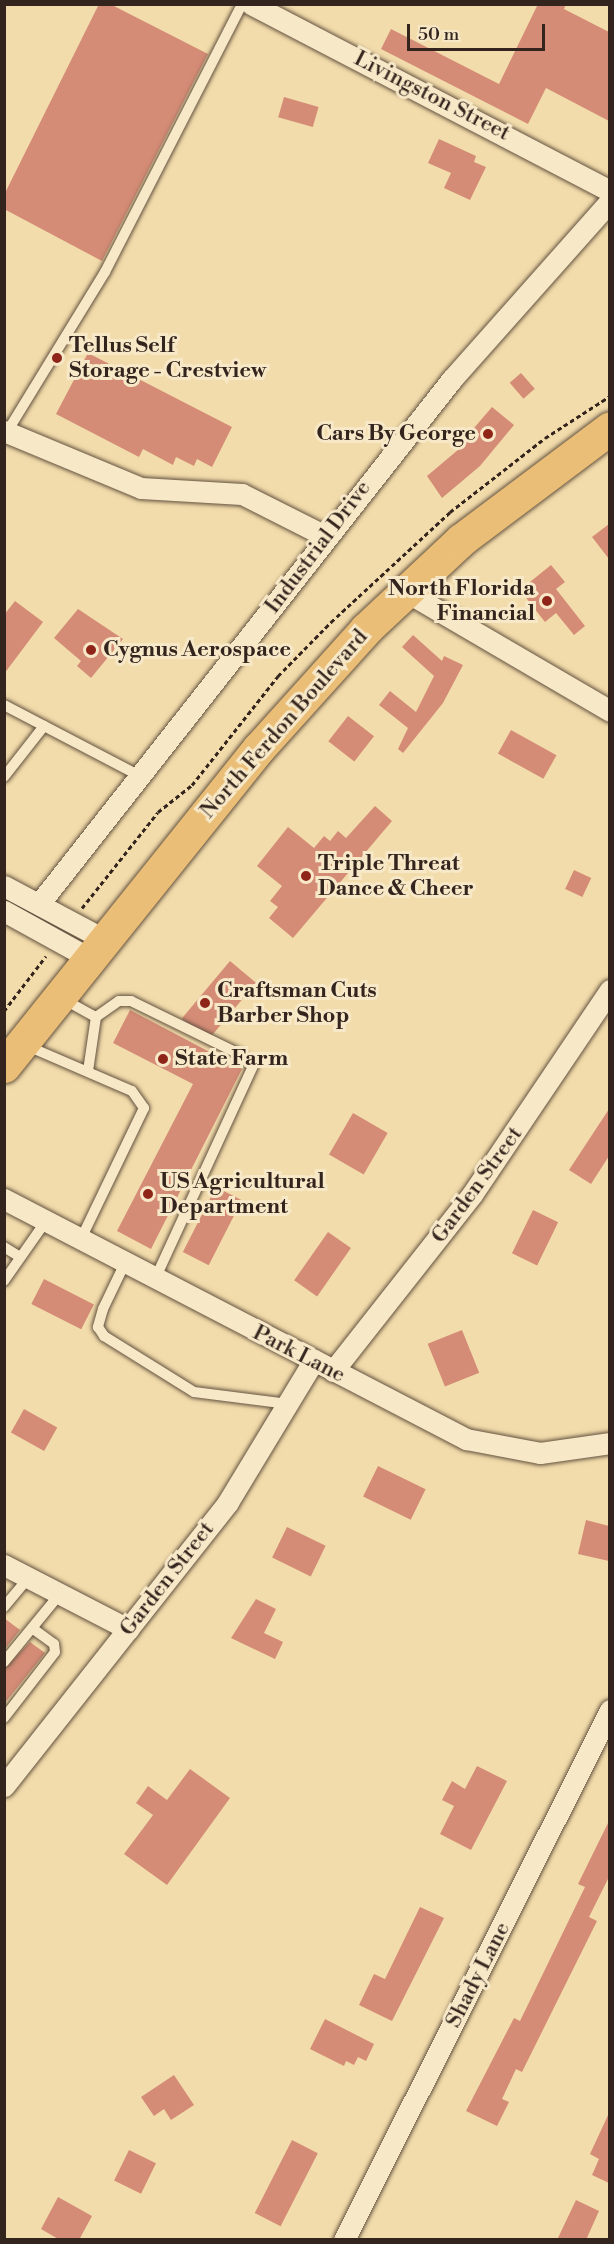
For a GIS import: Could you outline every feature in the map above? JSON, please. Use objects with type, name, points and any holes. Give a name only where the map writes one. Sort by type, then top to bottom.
[{"type":"main road","name":"North Ferdon Boulevard","points":[[13,1055],[294,707],[405,591],[461,540],[609,428]]},
{"type":"street","name":"Livingston Street","points":[[251,4],[609,191]]},
{"type":"street","name":"Industrial Drive","points":[[39,904],[142,777],[325,536],[548,265],[609,201]]},
{"type":"street","points":[[6,431],[141,488],[242,494],[325,536]]},
{"type":"street","points":[[405,591],[609,711]]},
{"type":"street","points":[[4,886],[71,922],[97,949]]},
{"type":"street","points":[[4,911],[58,940],[97,949]]},
{"type":"street","name":"Garden Street","points":[[333,1371],[473,1193],[609,990]]},
{"type":"street","name":"Park Lane","points":[[4,1199],[333,1371],[495,1448],[540,1453],[609,1443]]},
{"type":"street","name":"Garden Street","points":[[4,1786],[228,1502],[314,1360]]},
{"type":"street","points":[[4,1565],[128,1629]]},
{"type":"street","name":"Shady Lane","points":[[344,2240],[609,1710]]},
{"type":"lane","points":[[6,431],[105,272],[242,4]]},
{"type":"lane","points":[[4,705],[142,777]]},
{"type":"lane","points":[[4,777],[44,726]]},
{"type":"lane","points":[[60,996],[96,1017]]},
{"type":"lane","points":[[88,1071],[96,1017],[119,1001],[131,1001],[253,1066],[154,1279]]},
{"type":"lane","points":[[13,1055],[88,1071],[132,1091],[144,1108],[81,1239]]},
{"type":"lane","points":[[4,1281],[46,1221]]},
{"type":"lane","points":[[4,1247],[20,1257]]},
{"type":"lane","points":[[125,1263],[103,1309],[98,1327],[104,1336],[194,1392],[289,1404]]},
{"type":"lane","points":[[4,1607],[28,1578]]},
{"type":"lane","points":[[4,1662],[59,1595]]},
{"type":"lane","points":[[4,1718],[55,1652],[54,1644],[32,1628]]},
{"type":"path","points":[[71,922],[158,812],[192,785],[278,676],[331,622]]},
{"type":"path","points":[[4,1011],[58,940]]},
{"type":"building","points":[[99,4],[110,4],[208,54],[102,261],[4,209],[4,195]]},
{"type":"building","points":[[538,4],[566,4],[564,9],[609,32],[609,121],[546,88],[528,124],[381,49],[391,29],[499,84]]},
{"type":"building","points":[[284,97],[319,107],[313,127],[278,117]]},
{"type":"building","points":[[439,139],[476,156],[474,162],[486,167],[470,200],[444,188],[451,173],[428,163]]},
{"type":"building","points":[[88,353],[232,427],[212,467],[197,459],[194,466],[176,457],[173,465],[143,449],[139,457],[56,414]]},
{"type":"building","points":[[521,373],[535,389],[523,399],[510,383]]},
{"type":"building","points":[[492,407],[514,425],[480,466],[442,498],[427,476],[465,444],[462,442]]},
{"type":"building","points":[[609,524],[609,559],[592,537]]},
{"type":"building","name":"North Florida Financial","points":[[551,565],[565,582],[556,589],[585,626],[574,635],[556,613],[545,622],[520,590]]},
{"type":"building","points":[[15,601],[43,622],[4,674],[4,615]]},
{"type":"building","name":"Cygnus Aerospace","points":[[78,609],[123,639],[91,678],[77,666],[81,661],[54,638]]},
{"type":"building","points":[[413,635],[442,661],[444,656],[463,665],[443,703],[403,753],[398,749],[408,728],[379,705],[390,691],[416,712],[434,676],[402,647]]},
{"type":"building","points":[[348,716],[374,736],[354,762],[328,741]]},
{"type":"building","points":[[511,730],[556,755],[543,779],[498,754]]},
{"type":"building","name":"Triple Threat Dance & Cheer","points":[[375,806],[392,821],[293,938],[269,918],[278,907],[270,901],[282,886],[257,866],[288,827],[314,848],[324,836],[330,841],[338,831],[346,838]]},
{"type":"building","points":[[574,870],[591,878],[582,897],[565,889]]},
{"type":"building","points":[[230,961],[256,983],[208,1040],[182,1018]]},
{"type":"building","points":[[130,1010],[242,1069],[151,1249],[117,1231],[193,1084],[113,1043]]},
{"type":"building","points":[[609,1109],[609,1156],[591,1184],[569,1170]]},
{"type":"building","points":[[353,1113],[388,1133],[364,1175],[329,1155]]},
{"type":"building","points":[[216,1187],[242,1200],[209,1265],[183,1252]]},
{"type":"building","points":[[533,1210],[558,1222],[537,1265],[512,1253]]},
{"type":"building","points":[[328,1232],[351,1248],[317,1296],[294,1280]]},
{"type":"building","points":[[44,1279],[94,1304],[81,1329],[31,1304]]},
{"type":"building","points":[[462,1330],[479,1373],[445,1387],[428,1344]]},
{"type":"building","points":[[24,1409],[57,1427],[44,1451],[11,1433]]},
{"type":"building","points":[[378,1466],[426,1489],[411,1520],[363,1497]]},
{"type":"building","points":[[586,1520],[609,1526],[609,1561],[578,1554]]},
{"type":"building","points":[[287,1527],[326,1546],[311,1576],[272,1558]]},
{"type":"building","points":[[256,1599],[276,1609],[264,1633],[283,1642],[275,1659],[231,1638]]},
{"type":"building","points":[[4,1618],[20,1630],[4,1650]]},
{"type":"building","points":[[30,1642],[45,1653],[4,1704],[4,1669]]},
{"type":"building","points":[[477,1766],[507,1781],[471,1850],[440,1834],[454,1806],[442,1800],[452,1781],[465,1789]]},
{"type":"building","points":[[190,1769],[230,1798],[167,1885],[124,1854],[153,1815],[136,1803],[148,1786],[167,1800]]},
{"type":"building","points":[[609,1821],[609,1877],[589,1917],[597,1921],[522,2072],[516,2069],[502,2099],[509,2102],[497,2126],[466,2111],[514,2018],[520,2021],[585,1887],[578,1884]]},
{"type":"building","points":[[420,1907],[444,1918],[392,2021],[359,2005],[374,1974],[385,1979]]},
{"type":"building","points":[[325,2019],[374,2044],[366,2061],[358,2057],[354,2065],[346,2061],[344,2066],[310,2049]]},
{"type":"building","points":[[174,2075],[194,2105],[171,2120],[164,2109],[154,2116],[141,2097]]},
{"type":"building","points":[[609,2113],[609,2183],[592,2175],[599,2159],[590,2154]]},
{"type":"building","points":[[292,2140],[318,2153],[281,2226],[255,2213]]},
{"type":"building","points":[[129,2150],[156,2163],[141,2194],[114,2181]]},
{"type":"building","points":[[58,2197],[92,2216],[79,2240],[60,2240],[41,2229]]},
{"type":"building","points":[[576,2200],[599,2211],[586,2240],[557,2240]]},
{"type":"place","name":"Tellus Self Storage - Crestview","points":[[57,358]]},
{"type":"place","name":"Cars By George","points":[[488,434]]},
{"type":"place","name":"North Florida Financial","points":[[547,601]]},
{"type":"place","name":"Cygnus Aerospace","points":[[91,650]]},
{"type":"place","name":"Triple Threat Dance & Cheer","points":[[306,876]]},
{"type":"place","name":"Craftsman Cuts Barber Shop","points":[[205,1003]]},
{"type":"place","name":"State Farm","points":[[163,1059]]},
{"type":"place","name":"US Agricultural Department","points":[[148,1194]]}]
